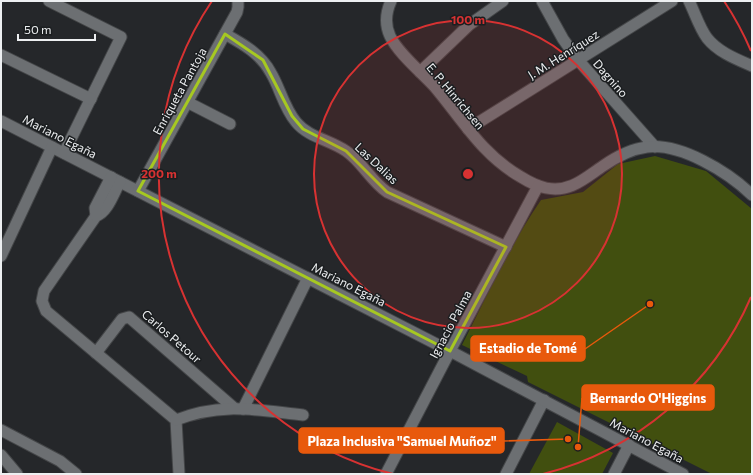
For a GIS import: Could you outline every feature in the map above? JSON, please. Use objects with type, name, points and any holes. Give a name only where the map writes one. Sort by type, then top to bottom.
[{"type":"street","points":[[49,1],[121,37],[64,153]]},
{"type":"street","name":"E. P. Hinrichsen","points":[[391,1],[387,17],[388,31],[398,49],[445,100],[476,140],[495,159],[511,172],[538,186]]},
{"type":"street","points":[[420,72],[469,25],[502,1]]},
{"type":"street","name":"Dagnino","points":[[542,1],[563,39],[578,60],[655,147]]},
{"type":"street","name":"J. M. Henríquez","points":[[468,130],[672,1]]},
{"type":"street","points":[[689,1],[703,31],[710,42],[721,50],[752,66]]},
{"type":"street","name":"Enriqueta Pantoja","points":[[138,191],[237,12],[238,2]]},
{"type":"street","name":"Las Dalias","points":[[225,34],[251,50],[263,60],[272,73],[292,116],[303,128],[346,151],[362,166],[374,182],[387,192],[506,247]]},
{"type":"street","points":[[1,55],[91,99]]},
{"type":"street","points":[[187,102],[230,124]]},
{"type":"street","name":"Mariano Egaña","points":[[1,120],[450,350],[683,474]]},
{"type":"street","points":[[1,256],[52,147]]},
{"type":"street","points":[[538,186],[552,189],[573,186],[625,153],[639,148],[655,147],[678,151],[701,161],[724,174],[752,195]]},
{"type":"street","points":[[116,179],[105,209],[96,216],[44,291],[42,301],[46,311],[176,420],[179,474]]},
{"type":"street","name":"Ignacio Palma","points":[[386,474],[450,350],[538,186]]},
{"type":"street","points":[[239,409],[308,278]]},
{"type":"street","name":"Carlos Petour","points":[[96,353],[122,319],[129,317],[239,409]]},
{"type":"street","points":[[506,474],[544,400]]},
{"type":"street","points":[[176,420],[201,411],[213,409],[239,409],[303,415]]},
{"type":"street","points":[[1,430],[60,461],[76,474]]},
{"type":"street","points":[[614,474],[629,445]]},
{"type":"street","points":[[1,455],[17,474]]},
{"type":"highlighted area","points":[[225,34],[263,60],[292,116],[303,129],[346,151],[387,192],[506,247],[450,351],[138,191]]},
{"type":"green space","points":[[655,156],[706,171],[752,209],[752,474],[712,474],[528,382],[527,376],[462,345],[509,253],[541,200],[583,192],[618,164]]},
{"type":"green space","points":[[557,422],[613,453],[602,474],[529,474]]},
{"type":"place","name":"Estadio de Tomé","points":[[650,304]]},
{"type":"place","name":"Plaza Inclusiva \"Samuel Muñoz\"","points":[[568,439]]},
{"type":"place","name":"Bernardo O'Higgins","points":[[578,447]]}]
